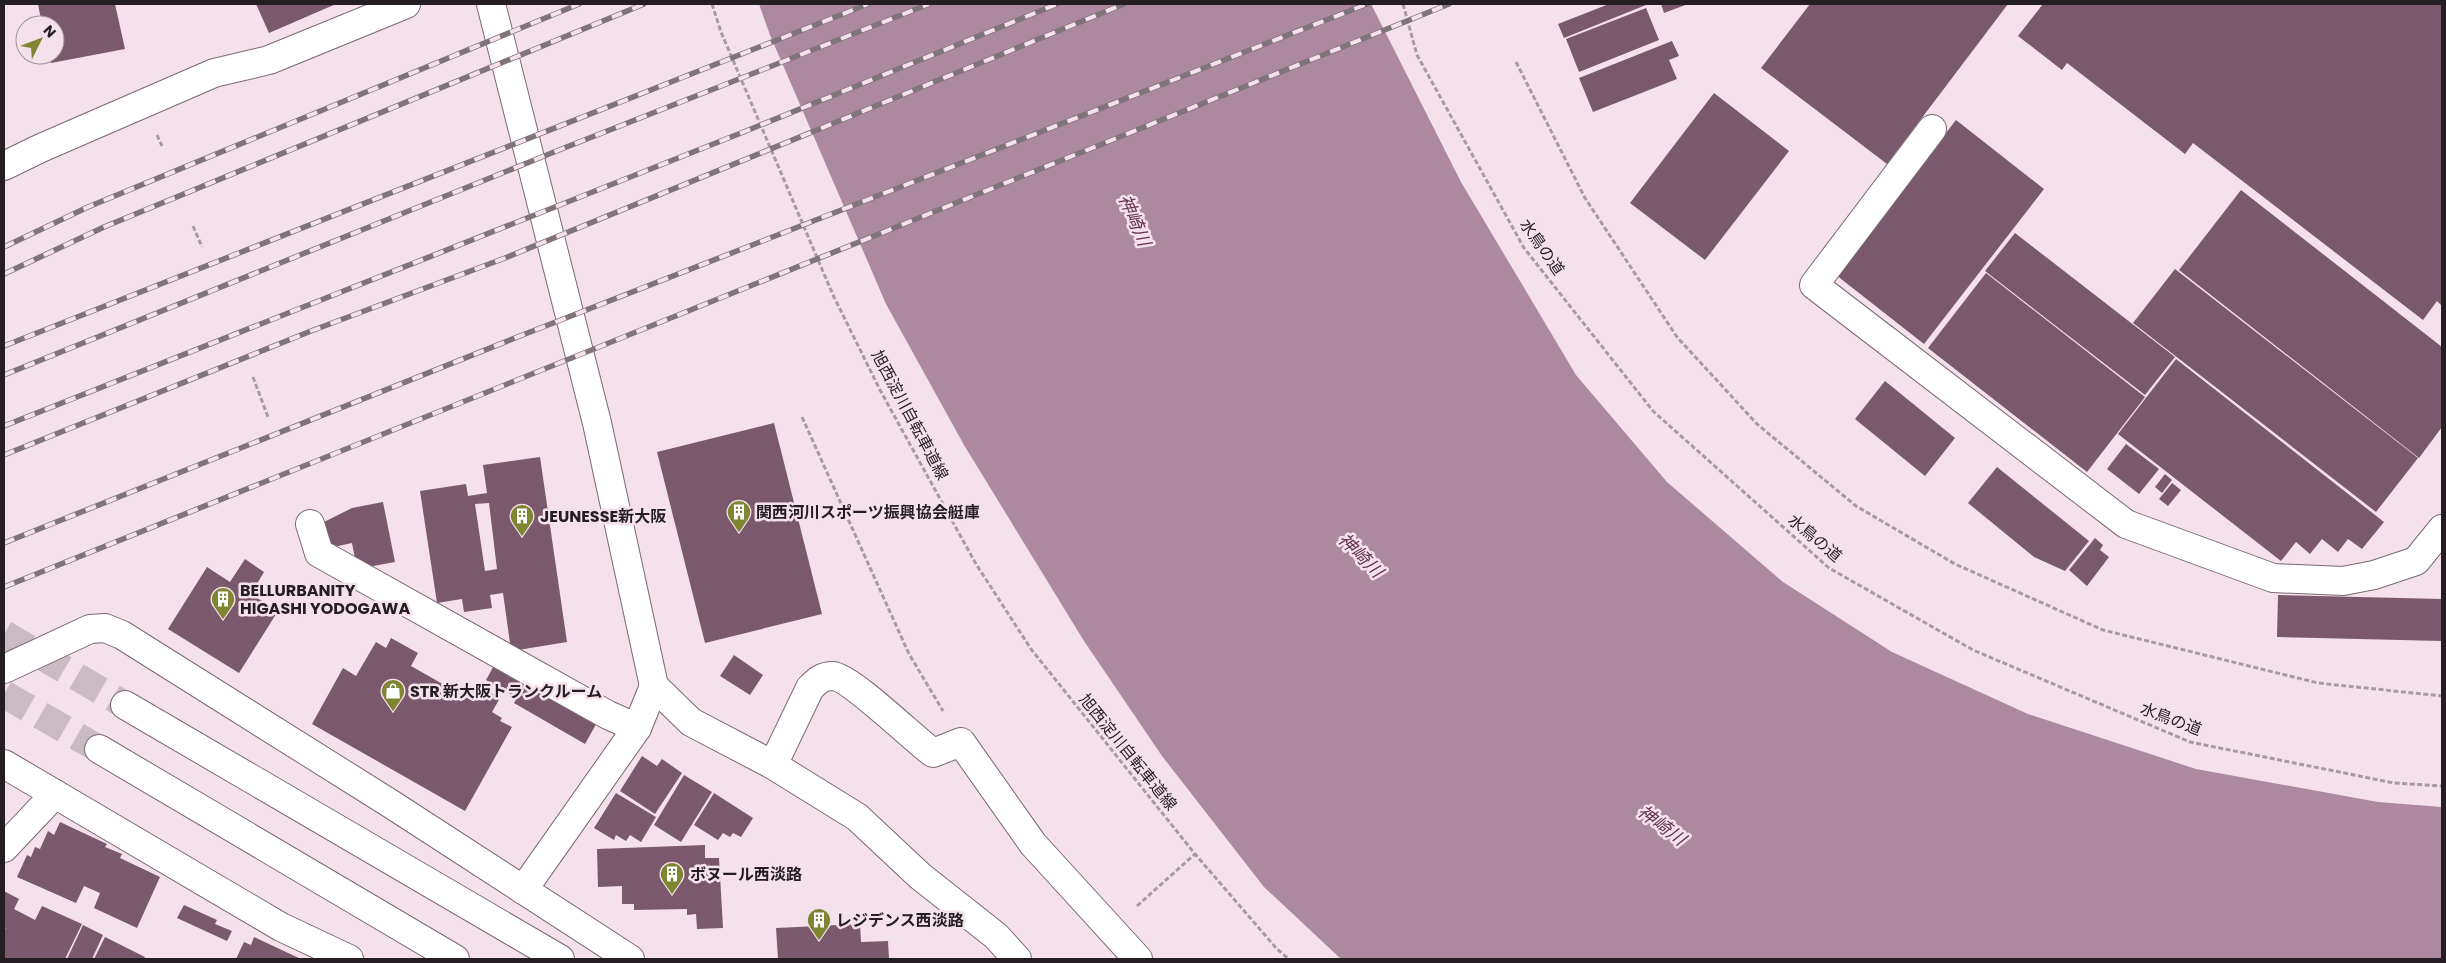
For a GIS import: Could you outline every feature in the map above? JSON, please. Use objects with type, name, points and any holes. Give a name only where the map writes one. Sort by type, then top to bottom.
[{"type":"street","points":[[4,166],[214,73],[269,60],[406,4]]},
{"type":"street","points":[[491,4],[597,423],[654,686],[691,722],[773,764],[857,817],[920,876],[995,959]]},
{"type":"street","points":[[1932,129],[1814,285],[2126,524],[2273,578],[2343,581],[2374,575],[2416,561],[2442,529]]},
{"type":"street","points":[[310,524],[319,552],[608,715],[637,728]]},
{"type":"street","points":[[4,669],[90,629],[106,628],[122,635],[630,959]]},
{"type":"street","points":[[773,764],[810,688],[820,678],[834,676],[858,689],[933,752],[961,742],[1033,844],[1138,959]]},
{"type":"street","points":[[524,890],[637,728],[654,686]]},
{"type":"street","points":[[125,705],[560,959]]},
{"type":"street","points":[[99,750],[455,959]]},
{"type":"street","points":[[4,764],[281,926],[349,959]]},
{"type":"street","points":[[4,848],[55,794]]},
{"type":"street","points":[[920,876],[996,936],[1016,959]]},
{"type":"path","name":"旭西淀川自転車道線","points":[[712,4],[721,32],[833,296],[880,390],[976,564],[1030,649],[1194,854],[1277,949],[1289,959]]},
{"type":"path","name":"水鳥の道","points":[[1403,4],[1417,55],[1524,248],[1652,411],[1829,568],[1973,650],[2190,742],[2394,783],[2442,786]]},
{"type":"path","points":[[1516,62],[1585,198],[1677,338],[1757,424],[1856,506],[1955,564],[2103,630],[2318,683],[2442,696]]},
{"type":"path","points":[[193,226],[202,247]]},
{"type":"path","points":[[253,377],[268,417]]},
{"type":"path","points":[[802,418],[909,654],[961,742]]},
{"type":"path","points":[[1130,912],[1194,854]]},
{"type":"water","name":"神崎川","points":[[759,4],[1371,4],[1461,182],[1576,375],[1667,482],[1783,582],[1892,652],[2028,714],[2196,769],[2378,802],[2442,807],[2442,959],[1341,959],[1264,887],[1162,756],[1084,641],[964,445],[886,304],[770,35]]},
{"type":"building","points":[[38,4],[115,4],[125,49],[65,60],[65,15],[40,15]]},
{"type":"building","points":[[256,4],[336,4],[269,33]]},
{"type":"building","points":[[1609,4],[1646,5],[1564,38],[1558,24]]},
{"type":"building","points":[[1661,4],[1688,4],[1664,13]]},
{"type":"building","points":[[1810,4],[2008,4],[1887,164],[1761,68]]},
{"type":"building","points":[[2043,4],[2442,4],[2441,305],[2437,301],[2423,320],[2193,143],[2185,154],[2067,63],[2062,70],[2018,36]]},
{"type":"building","points":[[1646,8],[1659,40],[1579,72],[1566,39]]},
{"type":"building","points":[[1672,41],[1679,56],[1669,60],[1677,79],[1593,112],[1579,78]]},
{"type":"building","points":[[1714,93],[1789,151],[1705,260],[1630,203]]},
{"type":"building","points":[[1956,120],[2044,189],[1924,344],[1836,275]]},
{"type":"building","points":[[2241,190],[2442,347],[2442,427],[2419,458],[2179,270]]},
{"type":"building","points":[[2015,233],[2175,357],[2145,395],[1985,271]]},
{"type":"building","points":[[2175,269],[2418,458],[2376,512],[2133,323]]},
{"type":"building","points":[[1986,273],[2145,397],[2087,472],[1928,348]]},
{"type":"building","points":[[2176,359],[2384,522],[2362,549],[2348,539],[2338,552],[2322,539],[2310,554],[2296,542],[2281,561],[2118,434]]},
{"type":"building","points":[[1885,381],[1955,438],[1925,476],[1855,419]]},
{"type":"building","name":"関西河川スポーツ振興協会艇庫","points":[[774,423],[822,614],[705,643],[657,452]]},
{"type":"building","points":[[2126,444],[2159,469],[2139,494],[2107,469]]},
{"type":"building","name":"JEUNESSE新大阪","points":[[540,457],[567,642],[518,650],[510,643],[503,593],[490,595],[492,608],[464,612],[462,599],[437,603],[420,491],[466,484],[468,496],[487,493],[483,465]],"holes":[[[489,503],[497,569],[485,571],[475,504]]]},
{"type":"building","points":[[1997,467],[2089,541],[2065,571],[2034,557],[1968,503]]},
{"type":"building","points":[[2165,474],[2172,480],[2162,493],[2155,487]]},
{"type":"building","points":[[2172,483],[2181,490],[2168,506],[2159,499]]},
{"type":"building","points":[[383,502],[395,562],[357,569],[352,543],[329,548],[324,522],[352,508]]},
{"type":"building","points":[[2095,538],[2103,545],[2100,550],[2109,557],[2087,586],[2069,570]]},
{"type":"building","name":"BELLURBANITY HIGASHI YODOGAWA","points":[[245,559],[264,572],[251,594],[278,611],[239,673],[168,629],[207,567],[230,582]]},
{"type":"building","points":[[2278,595],[2442,599],[2442,641],[2277,637]]},
{"type":"building","points":[[391,638],[418,653],[411,666],[469,699],[477,686],[500,698],[492,712],[502,718],[500,721],[512,727],[465,811],[312,724],[343,668],[356,676],[376,642],[386,648]]},
{"type":"building","points":[[734,655],[763,675],[750,695],[720,676]]},
{"type":"building","points":[[497,660],[599,719],[585,744],[514,703],[517,698],[486,680]]},
{"type":"building","points":[[642,756],[657,766],[662,759],[682,773],[655,814],[620,791]]},
{"type":"building","points":[[684,775],[712,792],[681,842],[654,825]]},
{"type":"building","points":[[616,793],[656,817],[641,842],[630,835],[626,841],[616,835],[614,840],[594,828]]},
{"type":"building","points":[[714,793],[753,818],[741,837],[733,833],[730,837],[723,833],[718,840],[694,825]]},
{"type":"building","points":[[60,822],[107,844],[105,847],[122,854],[120,858],[160,877],[137,928],[94,908],[100,893],[84,886],[76,903],[17,877],[27,855],[31,857],[35,847],[40,849],[48,831],[54,835]]},
{"type":"building","name":"ボヌール西淡路","points":[[705,845],[705,858],[719,858],[723,928],[697,929],[696,914],[687,915],[687,909],[634,910],[634,904],[622,904],[622,886],[598,887],[597,849]]},
{"type":"building","points":[[4,891],[19,899],[14,909],[35,920],[42,906],[82,924],[65,959],[4,959],[4,932],[6,927],[4,930]]},
{"type":"building","points":[[184,905],[217,920],[215,924],[232,931],[227,941],[177,918]]},
{"type":"building","name":"レジデンス西淡路","points":[[860,924],[861,942],[888,941],[889,959],[778,959],[776,928]]},
{"type":"building","points":[[83,925],[103,935],[92,959],[67,959]]},
{"type":"building","points":[[105,937],[145,957],[144,959],[94,959]]},
{"type":"building","points":[[254,937],[301,959],[236,959],[244,942],[251,945]]},
{"type":"tunnel","points":[[4,634],[125,705]]},
{"type":"tunnel","points":[[4,694],[99,749]]},
{"type":"railway","points":[[4,247],[88,207],[579,4]]},
{"type":"railway","points":[[4,274],[104,227],[644,4]]},
{"type":"railway","points":[[4,346],[868,4]]},
{"type":"railway","points":[[4,375],[559,150],[929,4]]},
{"type":"railway","points":[[4,426],[746,131],[1057,4]]},
{"type":"railway","points":[[4,455],[311,331],[505,258],[1124,4]]},
{"type":"railway","points":[[4,543],[525,334],[1367,4]]},
{"type":"railway","points":[[4,587],[1449,4]]},
{"type":"place","name":"関西河川スポーツ振興協会艇庫","points":[[739,533]]},
{"type":"place","name":"JEUNESSE新大阪","points":[[522,537]]},
{"type":"place","name":"BELLURBANITY HIGASHI YODOGAWA","points":[[223,620]]},
{"type":"place","name":"STR 新大阪トランクルーム","points":[[393,712]]},
{"type":"place","name":"ボヌール西淡路","points":[[672,895]]},
{"type":"place","name":"レジデンス西淡路","points":[[819,941]]}]
